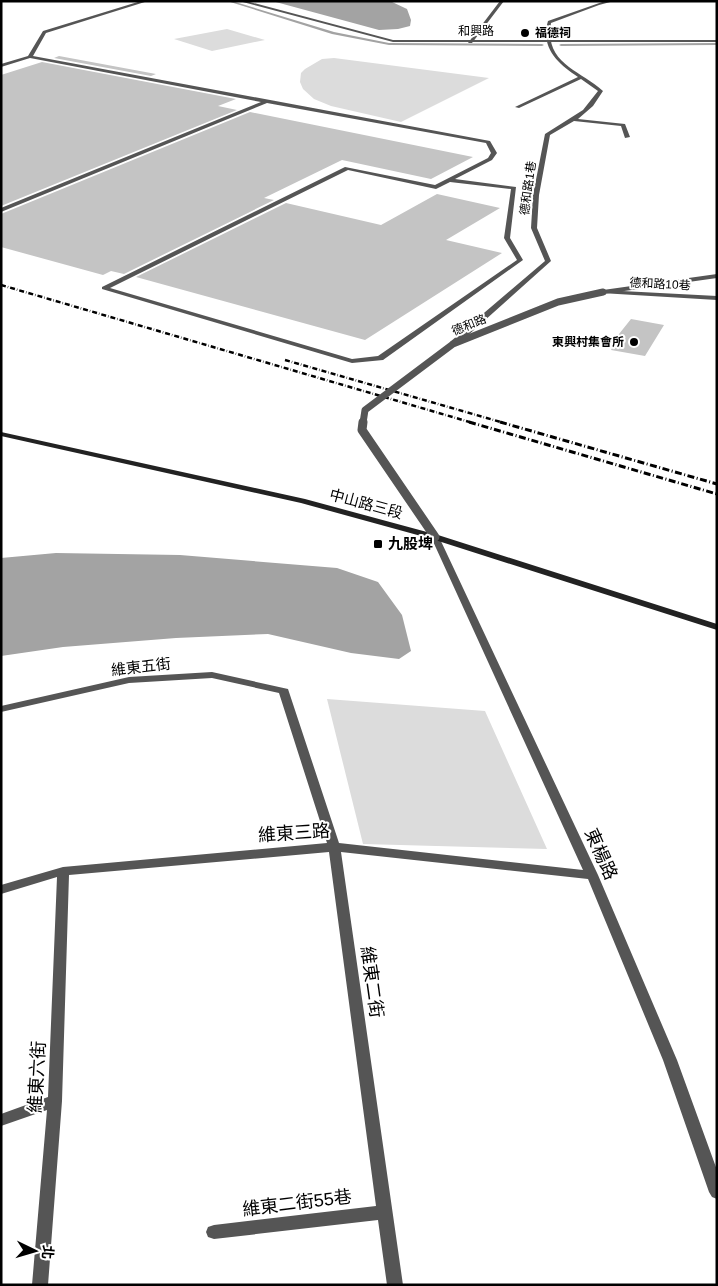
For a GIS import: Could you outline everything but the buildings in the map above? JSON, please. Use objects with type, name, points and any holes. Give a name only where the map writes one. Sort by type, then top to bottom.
[{"type":"street","points":[[30,57],[44,32],[146,1]]},
{"type":"street","name":"和興路","points":[[241,1],[393,41],[717,41]]},
{"type":"street","points":[[470,42],[502,1]]},
{"type":"street","points":[[550,41],[547,27],[548,22],[598,4],[612,1]]},
{"type":"street","name":"德和路1巷","points":[[453,344],[548,261],[534,228],[536,195],[548,134],[574,120],[596,100],[601,91],[558,60],[550,41]]},
{"type":"street","points":[[1,66],[30,57],[488,142],[494,153],[490,159],[448,180],[436,186],[347,168],[104,288],[352,361],[380,358],[520,260],[507,238],[514,188],[448,180]]},
{"type":"street","points":[[517,107],[582,77]]},
{"type":"street","points":[[1,210],[268,101]]},
{"type":"street","points":[[574,120],[623,125],[627,137]]},
{"type":"street","name":"德和路","points":[[435,537],[362,430],[366,410],[453,344],[558,302],[603,292],[717,276]]},
{"type":"street","name":"德和路10巷","points":[[603,292],[717,298]]},
{"type":"street","name":"中山路三段","points":[[1,434],[302,501],[435,537],[717,627]]},
{"type":"street","name":"東楊路","points":[[435,537],[592,875],[670,1060],[717,1192]]},
{"type":"street","name":"維東五街","points":[[1,709],[129,680],[212,675],[284,691]]},
{"type":"street","name":"維東二街","points":[[284,691],[334,847],[395,1285]]},
{"type":"street","name":"維東三路","points":[[1,890],[63,871],[334,847],[592,875]]},
{"type":"street","name":"維東六街","points":[[40,1285],[55,1100],[63,871]]},
{"type":"street","points":[[1,1120],[55,1100]]},
{"type":"street","name":"維東二街55巷","points":[[214,1232],[385,1212]]},
{"type":"shaded area","points":[[272,1],[390,1],[407,9],[411,20],[410,26],[379,30]]},
{"type":"shaded area","points":[[227,29],[265,40],[212,51],[174,39]]},
{"type":"shaded area","points":[[334,58],[489,78],[401,122],[331,106],[314,99],[303,89],[300,82],[301,73],[305,69],[322,59]]},
{"type":"shaded area","points":[[56,553],[180,555],[337,568],[378,582],[402,615],[411,651],[399,659],[351,653],[268,634],[176,638],[63,647],[1,656],[1,558]]},
{"type":"shaded area","points":[[327,699],[485,711],[547,849],[363,844]]},
{"type":"waterway","points":[[228,1],[333,33],[389,44],[542,45]]},
{"type":"waterway","points":[[561,45],[717,44]]},
{"type":"railway","points":[[1,285],[473,423]]},
{"type":"railway","points":[[285,360],[504,423]]},
{"type":"railway","points":[[469,422],[717,494]]},
{"type":"railway","points":[[500,422],[717,484]]},
{"type":"place","name":"福德祠","points":[[525,33]]},
{"type":"place","name":"東興村集會所","points":[[634,342]]},
{"type":"place","name":"九股埤","points":[[378,544]]}]
